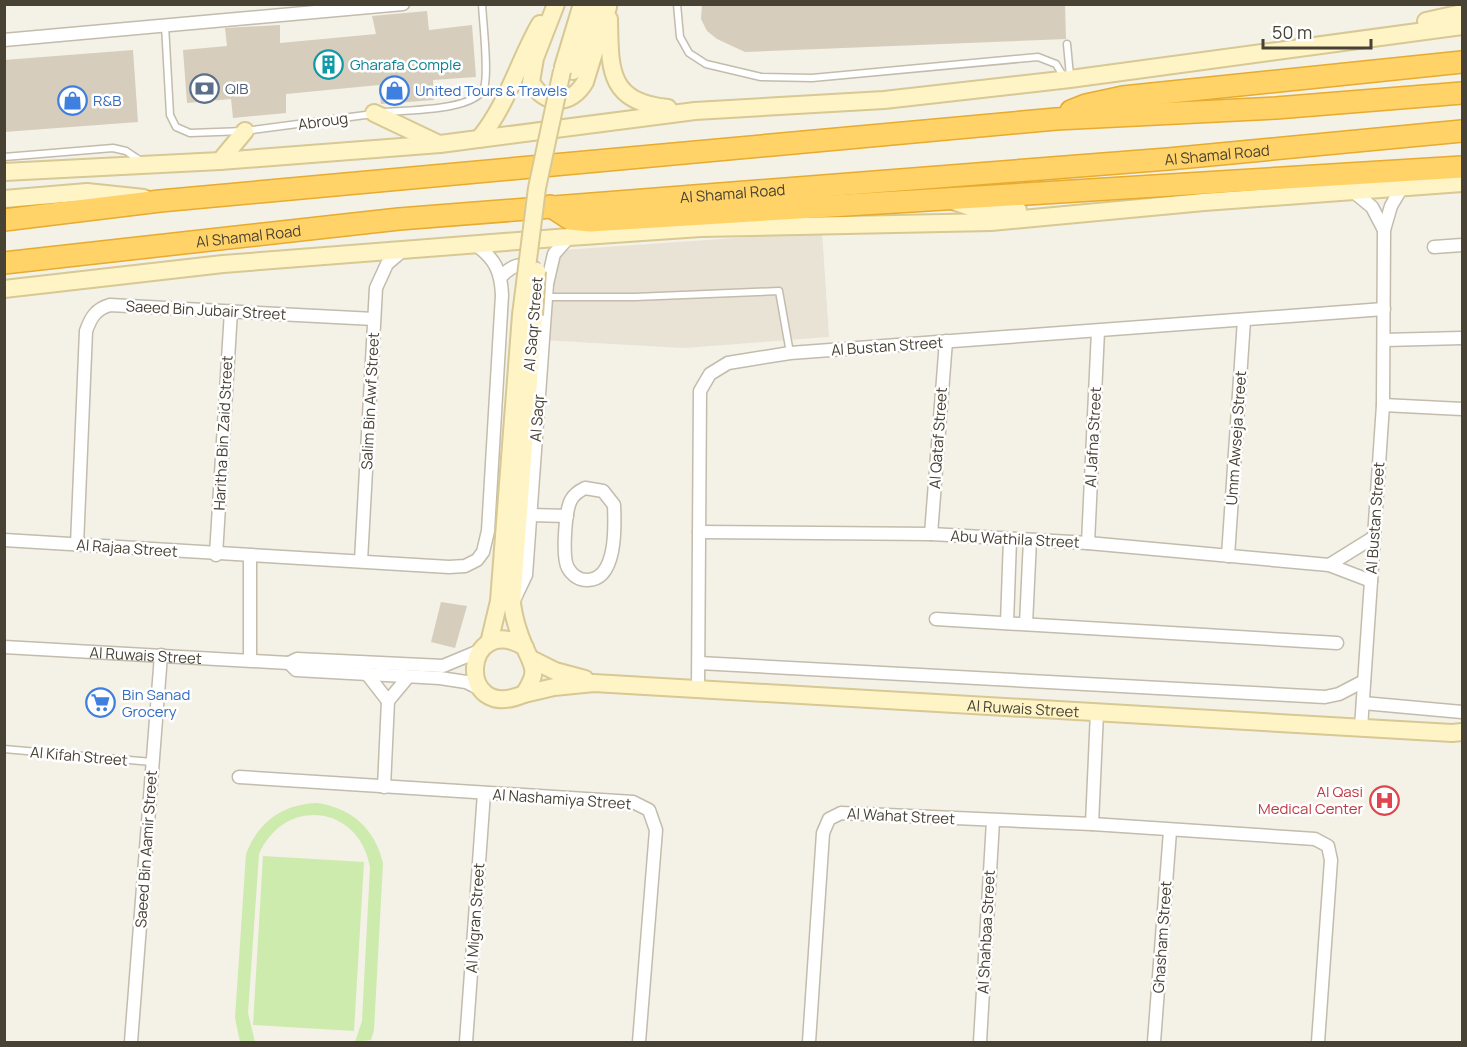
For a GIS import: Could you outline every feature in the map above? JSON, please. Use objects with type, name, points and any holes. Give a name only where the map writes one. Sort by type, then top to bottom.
[{"type":"highway","points":[[1056,119],[1086,105],[1123,97],[1462,62]]},
{"type":"highway","points":[[4,220],[160,201],[1056,119],[1276,108],[1462,93]]},
{"type":"highway","name":"Al Shamal Road","points":[[4,263],[399,219],[1168,159],[1462,131]]},
{"type":"highway","points":[[550,206],[560,214],[579,221],[1462,166]]},
{"type":"highway","points":[[4,275],[109,260],[147,247]]},
{"type":"main road","points":[[479,139],[507,97],[529,42],[550,4]]},
{"type":"main road","points":[[556,4],[535,58],[531,82],[537,92],[546,99],[558,101],[569,99],[579,92],[585,82],[604,5]]},
{"type":"main road","name":"Al Saqr Street","points":[[484,647],[500,592],[537,188],[568,71],[582,4]]},
{"type":"main road","points":[[604,5],[612,66],[620,88],[631,99],[647,106],[695,111]]},
{"type":"main road","name":"Al Saqr Street","points":[[568,71],[604,5]]},
{"type":"main road","points":[[1355,39],[1462,14]]},
{"type":"main road","points":[[4,172],[25,165],[220,161],[440,144],[695,111],[884,100],[1068,79],[1462,26]]},
{"type":"main road","points":[[374,113],[440,144]]},
{"type":"main road","points":[[220,161],[245,131]]},
{"type":"main road","points":[[25,165],[78,180],[109,194]]},
{"type":"main road","name":"Al Shamal Road","points":[[4,289],[223,264],[569,237],[701,228],[992,222],[1090,211],[1355,193],[1462,183]]},
{"type":"main road","points":[[4,199],[76,192],[160,201]]},
{"type":"main road","points":[[946,198],[973,208],[1090,211]]},
{"type":"main road","name":"Al Saqr Street","points":[[527,315],[512,603],[529,653]]},
{"type":"main road","points":[[507,639],[529,653],[532,683],[524,694],[501,700],[489,697],[480,689],[474,677],[474,664],[484,647],[507,639]]},
{"type":"main road","name":"Al Ruwais Street","points":[[529,653],[555,671],[594,683]]},
{"type":"main road","name":"Al Ruwais Street","points":[[524,694],[554,687],[594,683],[1459,734]]},
{"type":"street","points":[[4,40],[403,4]]},
{"type":"street","name":"Al Bustan Street","points":[[1361,728],[1383,405],[1384,230],[1390,206],[1401,189]]},
{"type":"street","points":[[1355,193],[1372,207],[1384,230]]},
{"type":"street","name":"Al Saqr","points":[[512,603],[526,575],[547,291],[554,254],[569,237]]},
{"type":"street","points":[[1434,247],[1462,244]]},
{"type":"street","points":[[476,245],[496,262],[501,277],[509,268],[520,264],[532,266],[542,273],[547,291]]},
{"type":"street","name":"Salim Bin Awf Street","points":[[361,561],[376,288],[387,264],[402,251]]},
{"type":"street","name":"Al Rajaa Street","points":[[4,540],[250,557],[465,566],[477,560],[483,552],[491,496],[501,277]]},
{"type":"street","name":"Saeed Bin Jubair Street","points":[[77,544],[86,330],[94,313],[110,305],[231,311],[374,313]]},
{"type":"street","name":"Al Bustan Street","points":[[698,689],[700,391],[710,374],[728,363],[790,353],[1384,309]]},
{"type":"street","name":"Haritha Bin Zaid Street","points":[[216,555],[231,311]]},
{"type":"street","name":"Umm Awseja Street","points":[[1228,556],[1244,320]]},
{"type":"street","name":"Al Jafna Street","points":[[1088,543],[1098,330]]},
{"type":"street","points":[[1384,340],[1462,338]]},
{"type":"street","name":"Al Qataf Street","points":[[931,534],[946,341]]},
{"type":"street","points":[[1383,405],[1462,409]]},
{"type":"street","points":[[585,488],[594,488],[610,497],[614,514],[608,567],[602,575],[593,580],[582,580],[573,575],[567,567],[567,516],[571,500],[585,488]]},
{"type":"street","points":[[530,515],[567,516]]},
{"type":"street","name":"Abu Wathila Street","points":[[699,532],[931,534],[1088,543],[1329,565],[1371,581]]},
{"type":"street","points":[[1329,565],[1374,537]]},
{"type":"street","points":[[1007,623],[1010,539]]},
{"type":"street","points":[[1026,624],[1030,540]]},
{"type":"street","points":[[250,557],[250,660]]},
{"type":"street","points":[[936,619],[1337,643]]},
{"type":"street","name":"Al Ruwais Street","points":[[4,647],[289,663]]},
{"type":"street","points":[[480,689],[455,680],[296,670],[289,663],[297,659],[443,666],[484,647]]},
{"type":"street","name":"Saeed Bin Aamir Street","points":[[131,1042],[161,655]]},
{"type":"street","points":[[699,663],[1325,697],[1339,694],[1364,681]]},
{"type":"street","points":[[367,674],[388,701]]},
{"type":"street","points":[[384,787],[388,701],[408,676]]},
{"type":"street","points":[[1363,703],[1462,712]]},
{"type":"street","points":[[1092,824],[1097,712]]},
{"type":"street","name":"Al Nashamiya Street","points":[[239,777],[633,802],[649,810],[656,830],[639,1042]]},
{"type":"street","name":"Al Migran Street","points":[[466,1042],[484,793]]},
{"type":"street","name":"Al Wahat Street","points":[[809,1042],[823,833],[829,819],[841,813],[1092,824],[1315,839],[1328,846],[1331,860],[1318,1042]]},
{"type":"street","name":"Al Shahbaa Street","points":[[980,1042],[993,821]]},
{"type":"street","name":"Ghasham Street","points":[[1154,1042],[1170,831]]},
{"type":"lane","name":"Abroug","points":[[165,26],[170,115],[176,127],[190,134],[245,131],[374,113],[464,104],[479,96],[485,81],[482,4]]},
{"type":"lane","points":[[677,4],[680,37],[689,53],[706,64],[744,73],[795,79],[1038,57],[1056,64],[1068,79]]},
{"type":"lane","points":[[1067,44],[1068,79]]},
{"type":"lane","points":[[4,157],[25,165]]},
{"type":"lane","points":[[547,291],[635,297],[779,291],[790,353]]},
{"type":"lane","name":"Al Kifah Street","points":[[4,749],[153,762]]},
{"type":"shaded area","points":[[822,232],[829,337],[684,348],[541,340],[545,263],[563,250]]},
{"type":"green space","points":[[317,803],[341,810],[360,822],[374,840],[383,863],[374,1030],[371,1040],[355,1042],[362,1021],[370,867],[363,846],[352,831],[337,820],[320,816],[303,816],[286,823],[271,835],[259,854],[248,1013],[255,1042],[240,1042],[235,1018],[246,854],[257,833],[273,817],[293,807]]},
{"type":"green space","points":[[263,856],[364,862],[354,1031],[253,1025]]},
{"type":"building","points":[[702,4],[1065,4],[1066,39],[745,52],[717,39],[707,31],[701,19]]},
{"type":"building","name":"Gharafa Comple","points":[[427,11],[429,30],[472,25],[476,77],[433,80],[434,100],[381,104],[379,85],[286,94],[286,113],[233,118],[231,99],[187,103],[183,50],[227,46],[225,28],[280,25],[280,43],[376,34],[372,16]]},
{"type":"building","points":[[133,50],[138,122],[4,132],[4,60]]},
{"type":"building","points":[[441,602],[467,606],[455,648],[431,642]]},
{"type":"place","name":"Gharafa Comple","points":[[329,64]]},
{"type":"place","name":"QIB","points":[[204,88]]},
{"type":"place","name":"United Tours & Travels","points":[[394,90]]},
{"type":"place","name":"R&B","points":[[72,100]]},
{"type":"place","name":"Bin Sanad Grocery","points":[[101,703]]},
{"type":"place","name":"Al Qasi Medical Center","points":[[1384,800]]}]
